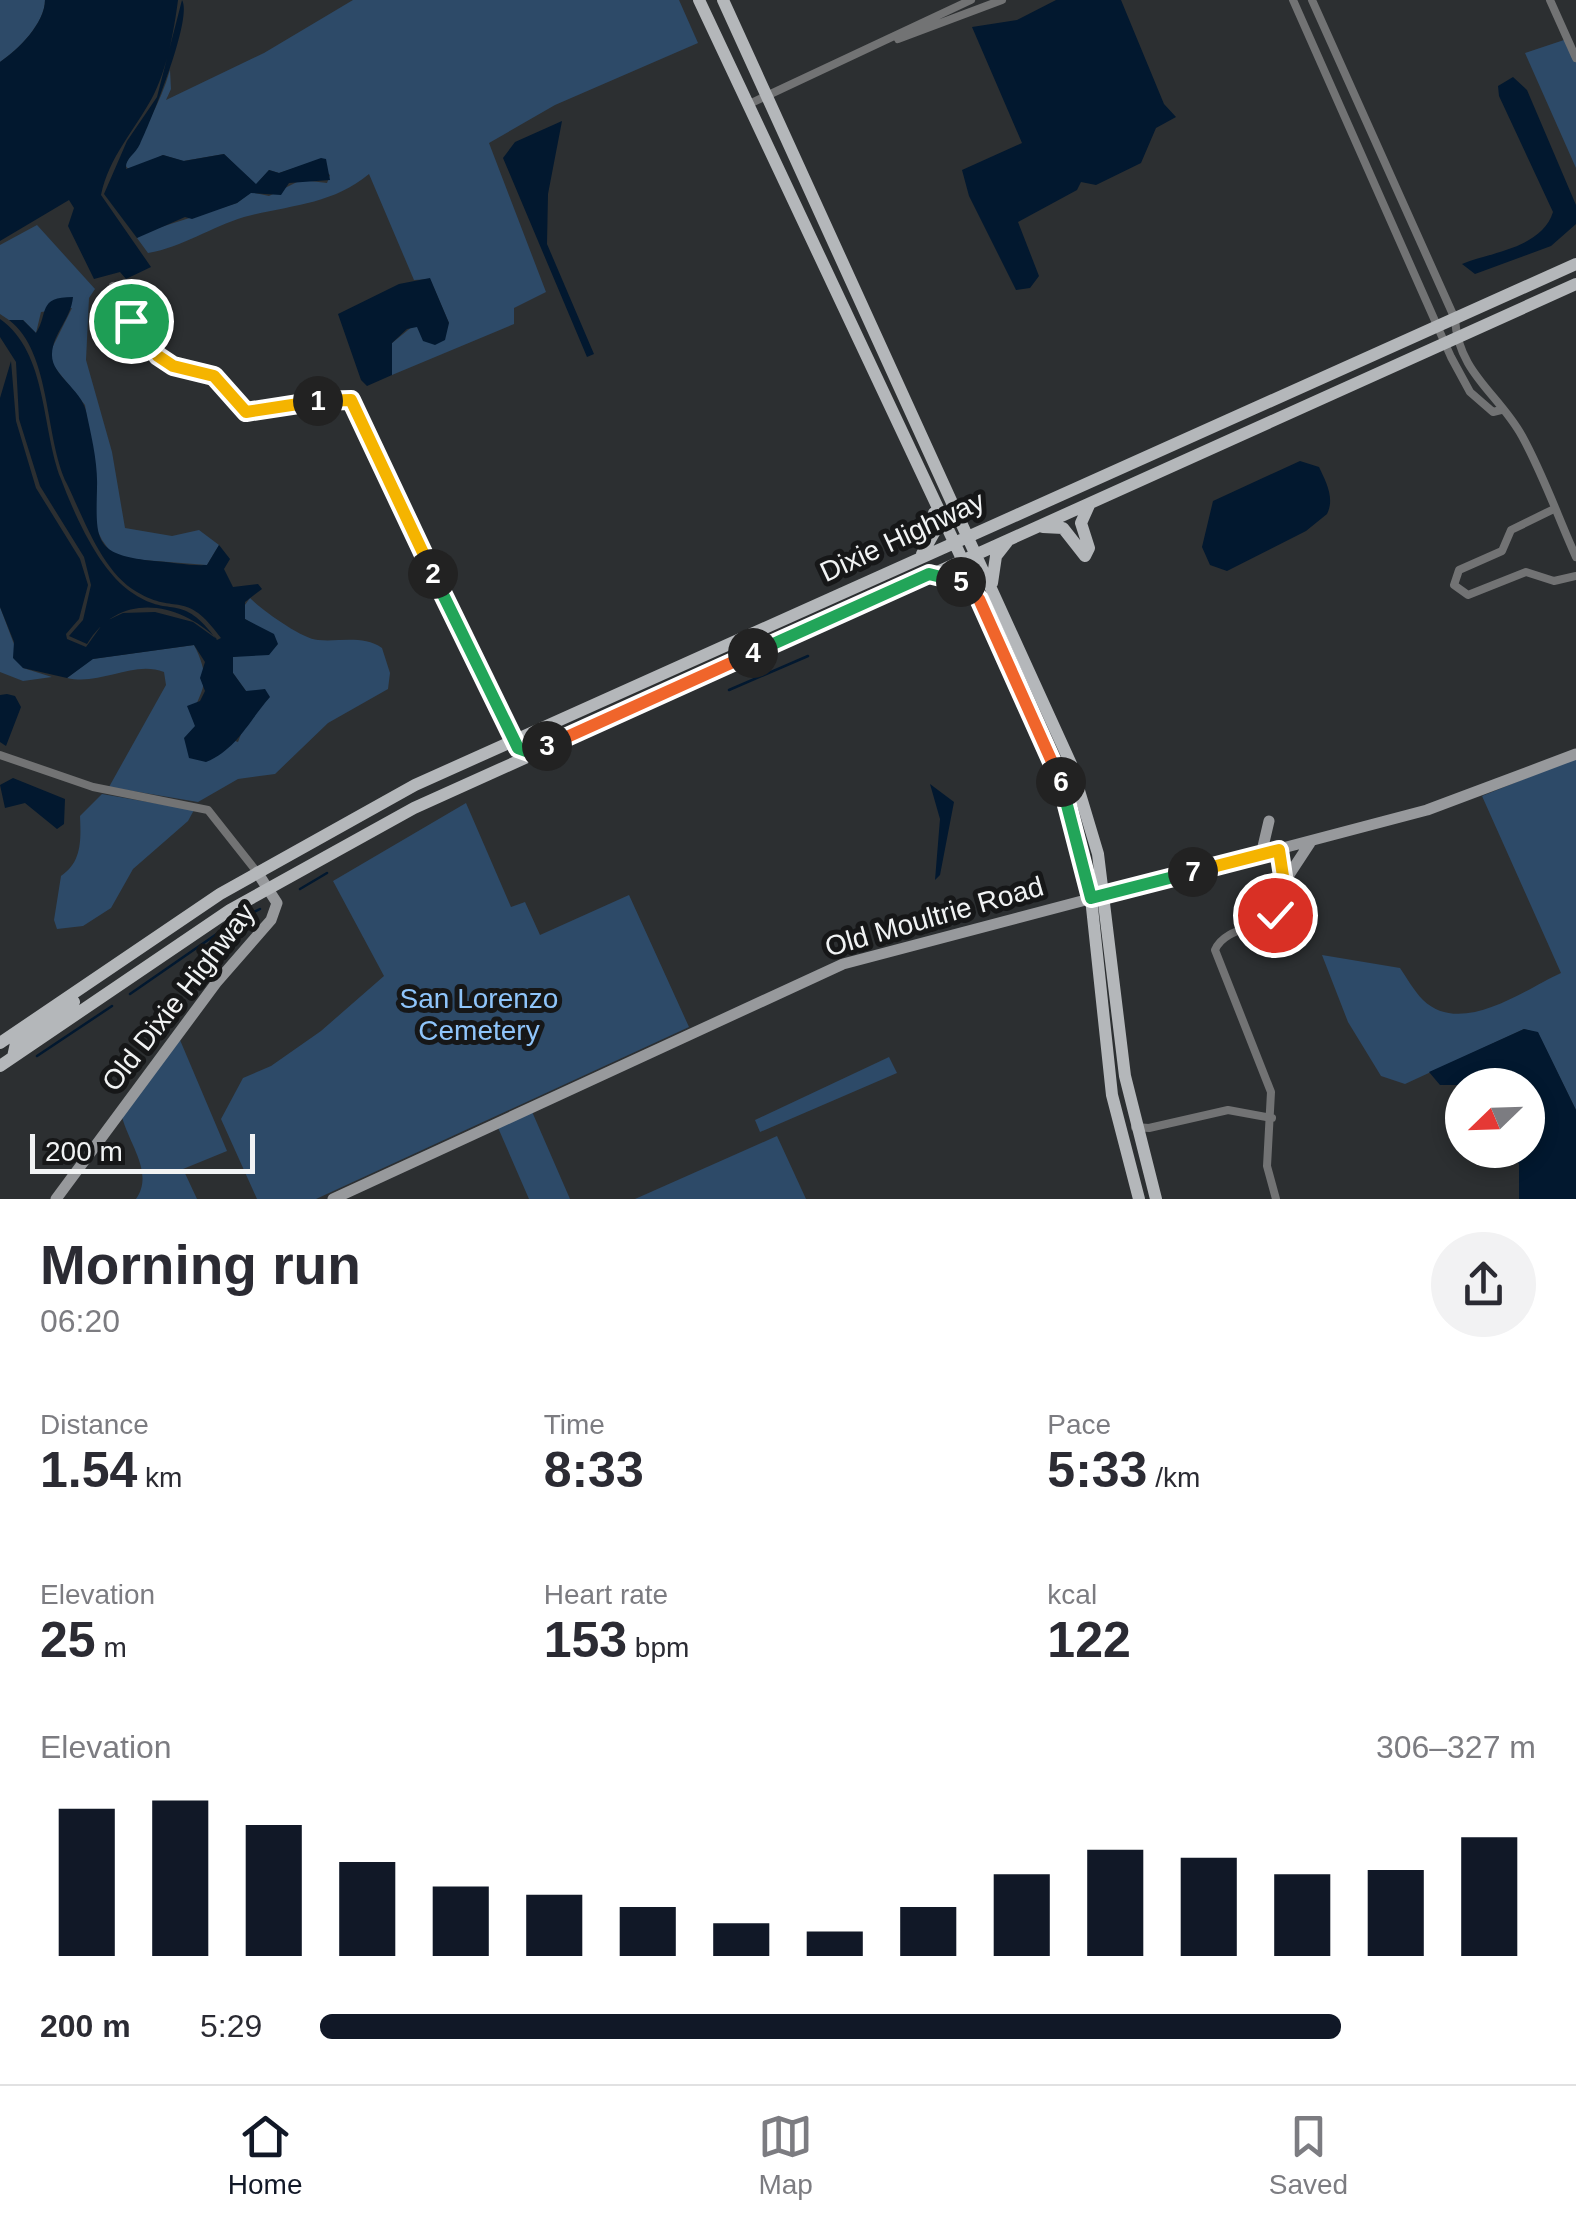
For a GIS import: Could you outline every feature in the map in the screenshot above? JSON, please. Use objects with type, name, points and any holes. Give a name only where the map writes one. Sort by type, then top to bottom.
[{"type":"main road","points":[[698,0],[979,599],[1038,728],[1071,812],[1091,898],[1112,1095],[1139,1199]]},
{"type":"main road","points":[[723,0],[891,375],[992,585],[1053,722],[1089,818],[1106,894],[1130,1106],[1156,1199]]},
{"type":"main road","name":"Dixie Highway","points":[[126,958],[257,872],[373,806],[468,760],[996,520],[1576,264]]},
{"type":"main road","name":"Dixie Highway","points":[[3,1045],[268,888],[414,808],[1576,284]]},
{"type":"main road","points":[[856,340],[880,375],[891,375]]},
{"type":"main road","points":[[921,556],[936,531],[933,501]]},
{"type":"main road","points":[[1037,527],[1063,528],[1085,556],[1090,548],[1081,523],[1090,502]]},
{"type":"main road","points":[[954,504],[968,516],[996,520]]},
{"type":"main road","points":[[992,585],[996,556],[1011,537]]},
{"type":"main road","points":[[929,574],[958,581],[979,599]]},
{"type":"main road","points":[[523,752],[528,740],[644,687],[652,676]]},
{"type":"main road","points":[[1038,728],[1053,722]]},
{"type":"main road","points":[[414,808],[502,759],[513,740],[523,752]]},
{"type":"main road","points":[[523,752],[541,749]]},
{"type":"main road","name":"Old Moultrie Road","points":[[333,1199],[844,964],[1310,842],[1477,794],[1576,754]]},
{"type":"main road","points":[[268,888],[273,871],[287,860],[450,774],[468,760]]},
{"type":"main road","points":[[1260,854],[1269,821]]},
{"type":"main road","points":[[1285,880],[1310,842]]},
{"type":"main road","name":"Old Dixie Highway","points":[[63,1196],[216,983],[271,920],[277,903],[257,872]]},
{"type":"main road","points":[[3,1045],[126,958]]},
{"type":"main road","points":[[0,1066],[10,1027],[106,964],[126,958]]},
{"type":"main road","points":[[1112,1095],[1135,1127]]},
{"type":"street","points":[[747,105],[971,0]]},
{"type":"street","points":[[888,41],[913,37],[1000,0]]},
{"type":"street","points":[[1292,0],[1470,392],[1492,412],[1500,410],[1523,438],[1576,557]]},
{"type":"street","points":[[1312,0],[1454,319],[1450,341]]},
{"type":"street","points":[[1550,0],[1576,58]]},
{"type":"street","points":[[1320,60],[1336,53]]},
{"type":"street","points":[[1353,136],[1369,128]]},
{"type":"street","points":[[1374,181],[1389,174]]},
{"type":"street","points":[[1412,266],[1427,258]]},
{"type":"street","points":[[113,286],[124,311],[158,356],[173,366],[214,376],[246,412],[351,400],[513,740]]},
{"type":"street","points":[[1171,446],[1178,464]]},
{"type":"street","points":[[1554,509],[1511,530],[1502,551],[1459,570],[1454,585],[1468,595],[1526,572],[1554,581],[1576,576]]},
{"type":"street","points":[[0,755],[90,786],[208,810],[257,872]]},
{"type":"street","points":[[1276,1199],[1267,1166],[1272,1118],[1266,1077],[1215,950],[1225,936],[1275,915],[1286,896],[1279,850]]},
{"type":"street","points":[[1130,1106],[1144,1120],[1159,1124]]},
{"type":"street","points":[[1135,1127],[1228,1110],[1272,1118]]},
{"type":"street","points":[[1142,1156],[1159,1124]]},
{"type":"green space","points":[[0,0],[45,0],[36,27],[0,62]]},
{"type":"green space","points":[[353,0],[679,0],[698,43],[555,105],[489,143],[546,292],[514,308],[514,324],[392,375],[392,343],[413,326],[449,323],[430,279],[414,280],[369,174],[325,198],[244,217],[148,253],[137,238],[142,233],[237,203],[251,192],[269,196],[301,180],[327,183],[330,175],[313,162],[279,173],[269,170],[256,185],[224,154],[183,161],[163,155],[130,171],[125,165],[156,108],[170,70],[171,89],[166,100],[264,53]]},
{"type":"green space","points":[[1567,39],[1576,59],[1576,168],[1525,53]]},
{"type":"green space","points":[[37,225],[95,289],[89,298],[86,360],[112,452],[125,528],[172,536],[199,530],[219,545],[207,565],[112,554],[93,522],[97,486],[85,405],[52,364],[52,348],[72,308],[41,312],[36,333],[23,320],[9,320],[0,314],[0,245]]},
{"type":"green space","points":[[250,598],[302,635],[359,640],[382,648],[390,673],[388,689],[328,723],[275,774],[238,779],[198,802],[109,787],[166,685],[164,672],[141,669],[92,679],[67,678],[92,659],[194,645],[204,674],[195,726],[238,742],[243,729],[269,697],[246,691],[233,673],[232,657],[262,653],[265,632],[245,619],[242,609]]},
{"type":"green space","points":[[0,607],[23,668],[52,677],[23,681],[0,672]]},
{"type":"green space","points":[[1576,758],[1576,1110],[1538,1033],[1524,1029],[1405,1084],[1381,1076],[1348,1022],[1322,955],[1400,968],[1423,1000],[1438,1010],[1455,1014],[1492,1007],[1561,973],[1482,796]]},
{"type":"green space","points":[[102,794],[194,810],[188,821],[133,869],[111,908],[83,926],[57,929],[54,920],[61,876],[77,857],[80,816]]},
{"type":"green space","name":"San Lorenzo Cemetery","points":[[466,803],[511,907],[525,902],[540,935],[629,895],[689,1027],[316,1199],[257,1199],[221,1119],[243,1078],[271,1066],[321,1031],[384,976],[333,881]]},
{"type":"green space","points":[[180,1040],[227,1151],[183,1169],[197,1199],[136,1199],[142,1169],[122,1117]]},
{"type":"green space","points":[[889,1057],[897,1073],[760,1132],[755,1120]]},
{"type":"green space","points":[[530,1107],[570,1199],[529,1199],[496,1123]]},
{"type":"green space","points":[[777,1136],[806,1199],[635,1199]]},
{"type":"shaded area","points":[[45,0],[178,0],[157,87],[116,156],[101,195],[151,267],[126,279],[120,272],[94,279],[68,226],[74,208],[69,200],[0,241],[0,62],[36,27]]},
{"type":"shaded area","points":[[182,0],[182,27],[169,70],[126,169],[163,155],[184,161],[224,154],[256,184],[269,170],[279,173],[321,158],[326,159],[330,180],[289,183],[281,195],[251,193],[237,203],[192,219],[185,217],[137,238],[104,194],[127,141],[157,97]]},
{"type":"shaded area","points":[[1056,0],[1121,0],[1164,104],[1176,117],[1156,128],[1141,163],[1096,185],[1081,182],[1077,190],[1018,222],[1039,276],[1030,288],[1016,290],[969,196],[962,170],[1022,143],[972,27],[1017,20]]},
{"type":"shaded area","points":[[1513,77],[1527,90],[1576,205],[1576,224],[1551,246],[1475,274],[1462,264],[1527,241],[1547,224],[1553,212],[1499,96],[1498,86]]},
{"type":"shaded area","points":[[562,121],[548,194],[547,244],[594,354],[587,357],[503,158],[515,142]]},
{"type":"shaded area","points":[[430,278],[449,323],[445,340],[435,345],[423,341],[417,327],[407,329],[392,343],[392,375],[367,386],[361,380],[338,314],[399,284]]},
{"type":"shaded area","points":[[73,297],[52,354],[56,369],[86,411],[95,458],[97,520],[102,542],[119,554],[134,558],[200,565],[207,565],[219,545],[230,559],[224,569],[233,587],[258,584],[262,589],[245,602],[245,619],[274,634],[278,644],[269,655],[233,657],[233,673],[246,691],[265,689],[270,697],[234,742],[206,762],[189,758],[184,738],[195,726],[187,706],[200,701],[205,691],[200,678],[205,662],[194,645],[93,659],[67,678],[23,668],[13,658],[14,642],[0,607],[0,398],[11,361],[16,421],[36,488],[80,559],[88,585],[79,619],[66,634],[67,639],[86,647],[101,627],[87,644],[69,636],[83,620],[91,585],[84,557],[40,486],[19,419],[16,362],[0,337],[0,319],[27,351],[61,479],[100,558],[134,594],[185,611],[215,637],[186,617],[168,610],[132,609],[115,616],[112,618],[123,613],[155,612],[193,622],[217,640],[221,638],[198,613],[151,599],[114,572],[95,544],[67,484],[33,353],[9,320],[23,320],[36,333],[49,303]]},
{"type":"shaded area","points":[[1300,461],[1319,467],[1330,496],[1327,514],[1306,531],[1227,571],[1210,565],[1202,547],[1213,501]]},
{"type":"shaded area","points":[[0,695],[15,696],[21,707],[6,746],[0,742]]},
{"type":"shaded area","points":[[13,778],[65,799],[64,824],[57,829],[25,803],[5,808],[0,785]]},
{"type":"shaded area","points":[[930,784],[954,802],[940,875],[935,880],[940,819]]},
{"type":"shaded area","points":[[1524,1029],[1538,1032],[1576,1110],[1576,1199],[1519,1199],[1519,1168],[1545,1168],[1545,1068],[1445,1068],[1445,1085],[1440,1085],[1429,1072]]},
{"type":"waterway","points":[[729,690],[808,656]]},
{"type":"waterway","points":[[300,889],[327,873]]},
{"type":"waterway","points":[[130,994],[234,922],[260,909]]},
{"type":"waterway","points":[[37,1056],[112,1006]]},
{"type":"route","points":[[131,321],[158,356],[173,366],[214,376],[246,412],[351,400],[391,491],[513,740],[523,752],[541,749],[929,574],[966,585],[979,599],[1002,644],[1071,812],[1091,898],[1279,850],[1286,896],[1275,915]]}]
